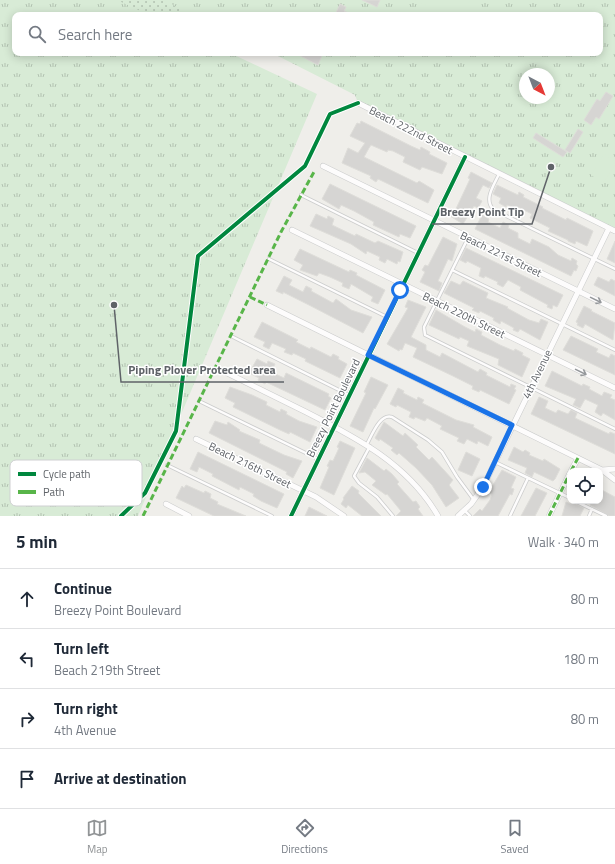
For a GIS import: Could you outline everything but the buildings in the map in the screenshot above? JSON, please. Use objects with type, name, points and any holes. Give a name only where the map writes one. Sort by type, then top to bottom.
[{"type":"street","name":"Beach 222nd Street","points":[[358,104],[615,231]]},
{"type":"street","name":"Breezy Point Boulevard","points":[[291,516],[465,157]]},
{"type":"street","name":"Beach 221st Street","points":[[323,166],[615,309]]},
{"type":"street","name":"4th Avenue","points":[[458,516],[474,501],[495,462],[609,228]]},
{"type":"street","name":"Beach 220th Street","points":[[292,230],[436,302],[615,388]]},
{"type":"street","points":[[267,305],[578,458],[615,473]]},
{"type":"street","points":[[221,370],[334,426],[368,445],[408,477],[429,502],[438,516]]},
{"type":"street","name":"Beach 216th Street","points":[[196,439],[303,490],[344,516]]},
{"type":"street","points":[[573,468],[578,458]]},
{"type":"street","points":[[604,469],[615,469]]},
{"type":"street","points":[[604,469],[615,480]]},
{"type":"street","points":[[549,516],[567,480]]},
{"type":"street","points":[[166,504],[190,516]]},
{"type":"lane","points":[[499,174],[488,199],[489,204],[494,210],[615,269]]},
{"type":"lane","points":[[301,195],[418,253]]},
{"type":"lane","points":[[468,238],[424,327],[425,335],[615,428]]},
{"type":"lane","points":[[269,258],[387,317]]},
{"type":"lane","points":[[452,270],[615,350]]},
{"type":"lane","points":[[230,336],[349,395]]},
{"type":"lane","points":[[199,401],[318,459]]},
{"type":"lane","points":[[393,516],[377,497],[359,483],[354,476],[382,419],[387,416],[392,417],[428,440],[442,452],[474,501]]},
{"type":"lane","points":[[495,462],[567,496]]},
{"type":"lane","points":[[167,465],[272,516]]},
{"type":"lane","points":[[510,516],[528,478]]},
{"type":"lane","points":[[581,504],[606,516]]},
{"type":"lane","points":[[589,516],[592,510]]},
{"type":"lane","points":[[465,511],[470,516]]},
{"type":"green space","points":[[0,0],[212,0],[222,12],[12,12]]},
{"type":"green space","points":[[0,0],[117,0],[143,12],[12,12],[12,56],[236,56],[317,94],[138,516],[0,516]]},
{"type":"green space","points":[[163,0],[615,0],[615,230],[358,103],[355,95],[278,56],[603,56],[603,12],[187,12]]},
{"type":"green space","points":[[415,0],[470,0],[464,12],[440,12]]},
{"type":"green space","points":[[604,154],[615,161],[615,165],[603,183],[591,175]]},
{"type":"marked path","points":[[143,516],[281,232],[315,170]]},
{"type":"marked path","points":[[250,297],[267,305]]},
{"type":"marked path","points":[[573,468],[578,458]]},
{"type":"marked path","points":[[549,516],[567,479]]},
{"type":"cycle path","points":[[142,496],[145,493],[176,431],[198,256],[305,166],[330,114],[358,103]]},
{"type":"cycle path","points":[[291,516],[465,157]]},
{"type":"cycle path","points":[[121,516],[131,506]]},
{"type":"place","name":"Breezy Point Tip","points":[[551,167]]},
{"type":"place","name":"Piping Plover Protected area","points":[[114,305]]},
{"type":"route","points":[[400,290],[368,355],[512,425],[483,487]]}]
